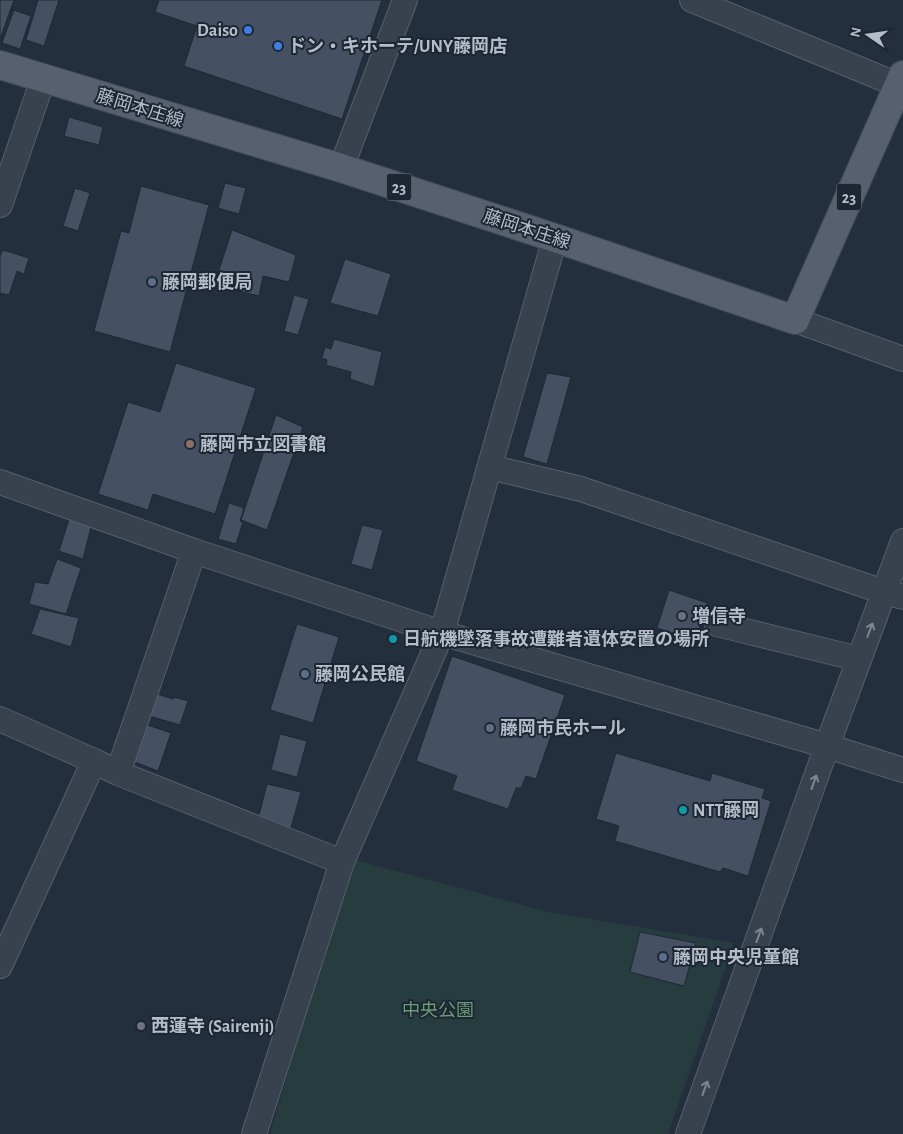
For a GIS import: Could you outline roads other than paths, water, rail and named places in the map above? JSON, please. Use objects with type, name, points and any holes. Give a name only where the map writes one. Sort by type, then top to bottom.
[{"type":"main road","name":"藤岡本庄線","points":[[0,65],[341,168],[555,238],[795,320]]},
{"type":"main road","name":"23","points":[[795,320],[901,82]]},
{"type":"street","points":[[341,168],[406,0]]},
{"type":"street","points":[[692,0],[901,82]]},
{"type":"street","points":[[0,205],[43,79]]},
{"type":"street","points":[[254,1134],[342,862],[442,633],[555,238]]},
{"type":"street","points":[[795,320],[903,359]]},
{"type":"street","points":[[490,467],[580,489],[894,595]]},
{"type":"street","points":[[0,482],[194,551],[442,633],[903,770]]},
{"type":"street","points":[[688,1134],[859,659],[894,595],[903,541]]},
{"type":"street","points":[[118,773],[194,551]]},
{"type":"street","points":[[717,624],[859,659]]},
{"type":"street","points":[[0,719],[118,773],[342,862]]},
{"type":"street","points":[[0,966],[94,761]]},
{"type":"place","name":"Daiso","points":[[248,30]]},
{"type":"place","name":"ドン・キホーテ/UNY藤岡店","points":[[278,46]]},
{"type":"place","name":"藤岡郵便局","points":[[152,282]]},
{"type":"place","name":"藤岡市立図書館","points":[[190,444]]},
{"type":"place","name":"増信寺","points":[[682,616]]},
{"type":"place","name":"日航機墜落事故遭難者遺体安置の場所","points":[[393,639]]},
{"type":"place","name":"藤岡公民館","points":[[305,674]]},
{"type":"place","name":"藤岡市民ホール","points":[[490,728]]},
{"type":"place","name":"NTT藤岡","points":[[683,810]]},
{"type":"place","name":"藤岡中央児童館","points":[[663,957]]},
{"type":"place","name":"西蓮寺 (Sairenji)","points":[[141,1026]]},
{"type":"park label","name":"中央公園","points":[[438,1010]]}]
